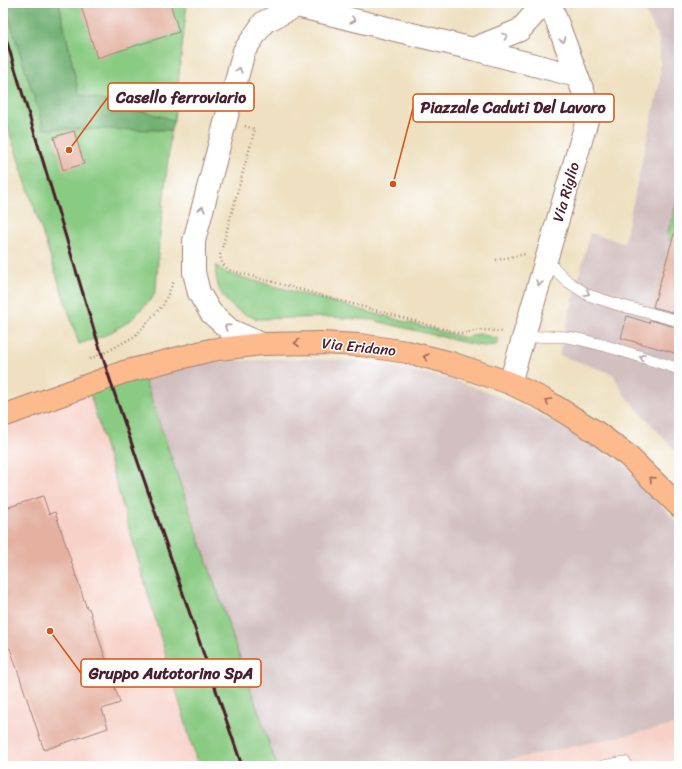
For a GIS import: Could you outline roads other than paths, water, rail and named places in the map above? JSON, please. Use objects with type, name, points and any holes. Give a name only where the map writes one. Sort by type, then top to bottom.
[{"type":"main road","name":"Via Eridano","points":[[3,416],[124,372],[211,350],[262,344],[322,343],[360,345],[407,352],[451,363],[510,384],[546,400],[596,432],[627,455],[679,506]]},
{"type":"street","points":[[473,49],[520,30],[544,3]]},
{"type":"street","name":"Via Riglio","points":[[510,384],[590,110],[550,3]]},
{"type":"street","points":[[262,344],[230,330],[211,313],[199,293],[194,272],[194,242],[244,51],[264,22],[294,4],[577,76]]},
{"type":"lane","points":[[546,260],[567,281],[588,295],[679,321]]},
{"type":"lane","points":[[523,338],[552,336],[572,338],[616,349],[679,369]]},
{"type":"lane","points":[[603,766],[625,762]]},
{"type":"railway","points":[[3,29],[114,392],[242,766]]},
{"type":"place","name":"Casello ferroviario","points":[[69,150]]},
{"type":"place","name":"Piazzale Caduti Del Lavoro","points":[[393,184]]},
{"type":"place","name":"Gruppo Autotorino SpA","points":[[50,631]]}]
